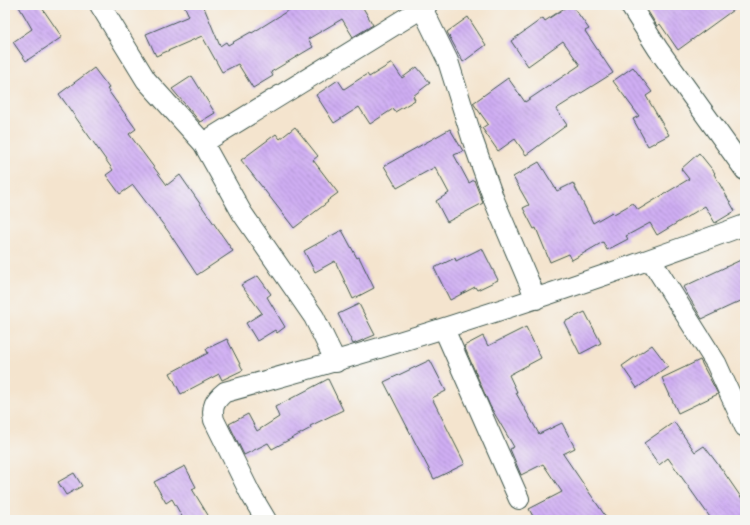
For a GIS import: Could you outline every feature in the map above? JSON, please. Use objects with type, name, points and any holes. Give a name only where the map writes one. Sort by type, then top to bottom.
[{"type":"street","points":[[100,5],[146,80],[202,143],[242,213],[314,317],[336,362]]},
{"type":"street","points":[[630,5],[658,49],[745,170]]},
{"type":"street","points":[[202,143],[425,6],[448,61],[491,192],[536,299]]},
{"type":"street","points":[[266,520],[250,493],[214,420],[212,412],[213,405],[218,397],[225,392],[336,362],[444,329],[652,260],[745,225]]},
{"type":"street","points":[[652,260],[716,363],[745,427]]},
{"type":"street","points":[[444,329],[519,499]]},
{"type":"building","points":[[18,5],[40,5],[62,37],[26,61],[13,42],[32,29]]},
{"type":"building","points":[[184,5],[203,5],[220,46],[226,42],[228,45],[251,32],[252,33],[297,5],[364,5],[362,6],[373,25],[353,37],[342,19],[308,39],[313,47],[271,72],[273,76],[253,88],[238,64],[222,72],[202,36],[156,56],[146,34],[189,16]]},
{"type":"building","points":[[569,5],[572,5],[589,29],[585,31],[613,73],[556,109],[567,125],[526,155],[515,139],[498,151],[482,128],[488,124],[473,103],[508,78],[525,102],[580,65],[563,41],[528,66],[511,41],[543,18],[545,21]]},
{"type":"building","points":[[644,5],[740,5],[678,50],[660,24],[657,26]]},
{"type":"building","points":[[468,17],[486,45],[463,62],[447,32]]},
{"type":"building","points":[[392,63],[402,78],[417,67],[430,83],[413,96],[415,100],[395,112],[393,109],[370,124],[359,107],[334,123],[316,95],[338,80],[344,89],[367,74],[369,77]]},
{"type":"building","points":[[633,67],[652,92],[646,96],[669,135],[648,146],[633,119],[639,116],[613,81]]},
{"type":"building","points":[[94,68],[109,88],[107,89],[136,129],[129,134],[167,185],[180,175],[233,251],[197,275],[168,231],[133,185],[120,194],[106,175],[113,170],[59,94]]},
{"type":"building","points":[[192,76],[215,113],[200,122],[172,89]]},
{"type":"building","points":[[295,127],[318,156],[313,160],[338,193],[294,228],[241,160],[276,134],[280,139]]},
{"type":"building","points":[[450,129],[463,151],[454,155],[469,183],[474,180],[483,203],[447,222],[436,201],[449,193],[435,167],[397,188],[384,166]]},
{"type":"building","points":[[699,153],[715,173],[714,174],[735,211],[715,223],[705,206],[657,235],[650,223],[626,236],[628,239],[607,250],[603,242],[572,260],[569,254],[550,262],[536,228],[534,229],[523,208],[529,205],[513,177],[539,162],[557,191],[573,183],[593,223],[612,212],[614,214],[633,203],[638,210],[689,179],[681,169]]},
{"type":"building","points":[[342,230],[357,258],[359,257],[374,288],[353,299],[335,261],[315,272],[304,251]]},
{"type":"building","points":[[482,248],[498,280],[477,290],[475,287],[450,300],[434,268],[455,258],[456,261]]},
{"type":"building","points":[[745,258],[745,299],[702,319],[683,287]]},
{"type":"building","points":[[258,276],[271,294],[267,297],[285,327],[277,333],[275,330],[257,341],[246,323],[262,313],[241,285]]},
{"type":"building","points":[[359,304],[375,335],[353,344],[338,314]]},
{"type":"building","points":[[585,312],[601,343],[580,354],[564,322]]},
{"type":"building","points":[[526,327],[541,358],[509,375],[517,392],[516,393],[539,434],[562,423],[575,448],[563,454],[608,520],[535,520],[529,509],[562,492],[543,464],[521,475],[510,449],[514,447],[490,406],[464,346],[483,336],[488,346]]},
{"type":"building","points":[[227,339],[243,370],[222,380],[219,374],[181,394],[170,373],[208,353],[206,349]]},
{"type":"building","points":[[652,345],[668,366],[637,388],[622,366]]},
{"type":"building","points":[[430,360],[446,391],[432,398],[465,464],[434,479],[384,382]]},
{"type":"building","points":[[700,360],[718,394],[678,413],[662,378]]},
{"type":"building","points":[[328,379],[343,410],[310,426],[311,428],[272,449],[268,443],[244,455],[229,424],[248,414],[257,431],[279,417],[275,407]]},
{"type":"building","points":[[674,422],[695,452],[704,446],[723,471],[745,503],[745,520],[712,520],[668,458],[659,465],[644,443]]},
{"type":"building","points":[[185,466],[196,487],[192,489],[211,520],[184,520],[172,499],[166,503],[154,482]]},
{"type":"building","points":[[74,473],[82,486],[66,495],[58,482]]}]
